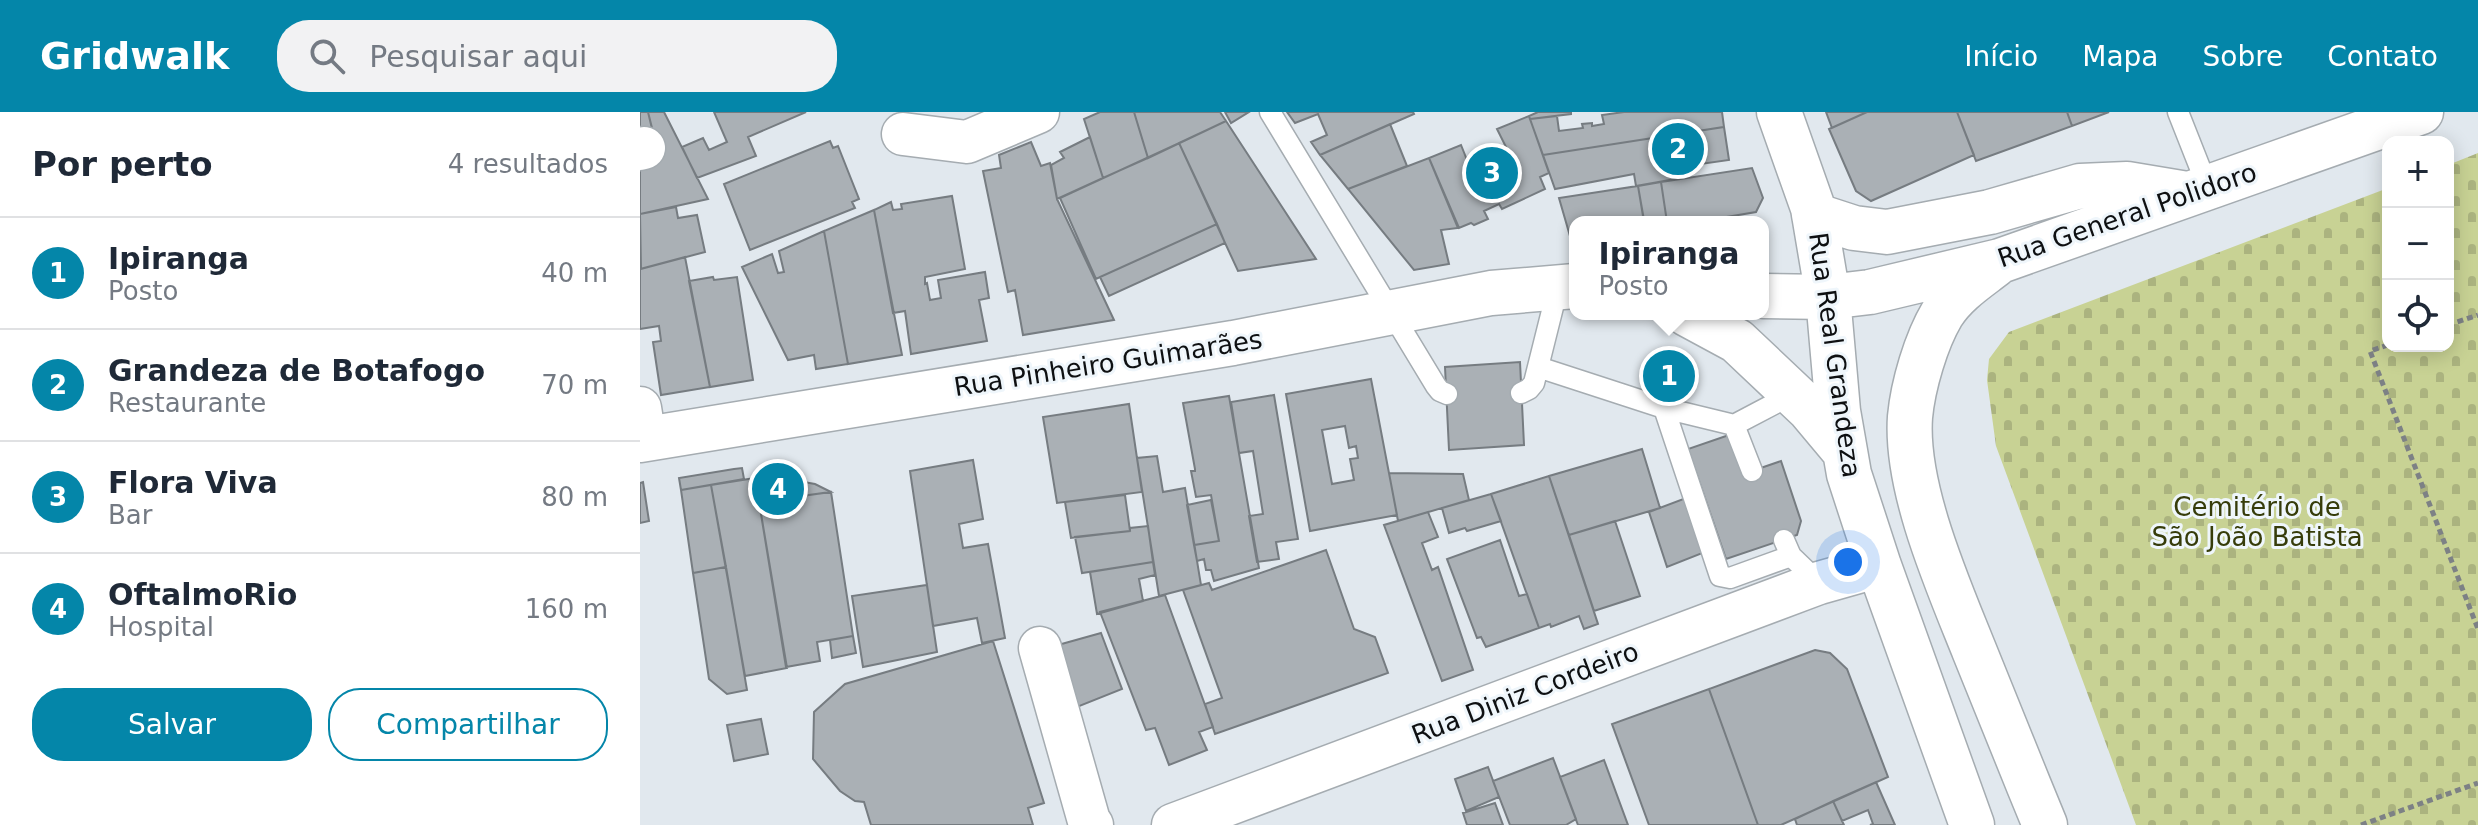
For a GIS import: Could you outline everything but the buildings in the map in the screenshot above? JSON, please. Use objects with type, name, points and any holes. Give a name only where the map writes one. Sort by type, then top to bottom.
[{"type":"main road","name":"Rua Real Grandeza","points":[[1779,112],[1814,215],[1828,297],[1831,352],[1849,474],[1972,825]]},
{"type":"main road","name":"Rua General Polidoro","points":[[1828,297],[1870,292],[2000,261],[2421,112]]},
{"type":"main road","points":[[1814,215],[1854,228],[1887,232],[1990,212],[2080,186],[2127,184],[2199,191]]},
{"type":"main road","points":[[2000,261],[1959,293],[1944,311],[1928,340],[1910,417],[1912,450],[1928,524],[1950,588],[2045,825]]},
{"type":"main road","name":"Rua Pinheiro Guimarães","points":[[642,429],[1233,343],[1491,293],[1566,286]]},
{"type":"main road","points":[[1769,296],[1828,297]]},
{"type":"main road","points":[[1698,320],[1737,341],[1809,409],[1845,452]]},
{"type":"street","points":[[903,134],[967,142],[1038,112]]},
{"type":"street","name":"Rua Diniz Cordeiro","points":[[1173,825],[1798,560],[1879,566]]},
{"type":"street","points":[[1040,648],[1092,825]]},
{"type":"lane","points":[[1270,112],[1440,391],[1447,394]]},
{"type":"lane","points":[[2178,112],[2199,191]]},
{"type":"lane","points":[[1521,393],[1534,383],[1566,286]]},
{"type":"lane","points":[[1538,367],[1664,408],[1734,425],[1793,394]]},
{"type":"lane","points":[[1664,408],[1720,576],[1730,578],[1798,560]]},
{"type":"lane","points":[[1734,425],[1752,471]]},
{"type":"path","points":[[2454,323],[2478,315]]},
{"type":"path","points":[[2382,347],[2370,351],[2478,629]]},
{"type":"path","points":[[2361,825],[2478,783]]},
{"type":"green space","name":"Cemitério de São João Batista","points":[[2478,153],[2478,825],[2136,825],[1996,446],[1987,380],[1989,359],[2009,332],[2382,190],[2382,352],[2454,352],[2454,163]]},
{"type":"place","name":"Grandeza de Botafogo","points":[[1678,149]]},
{"type":"place","name":"Flora Viva","points":[[1492,173]]},
{"type":"place","name":"Ipiranga","points":[[1669,376]]},
{"type":"place","name":"OftalmoRio","points":[[778,489]]}]
